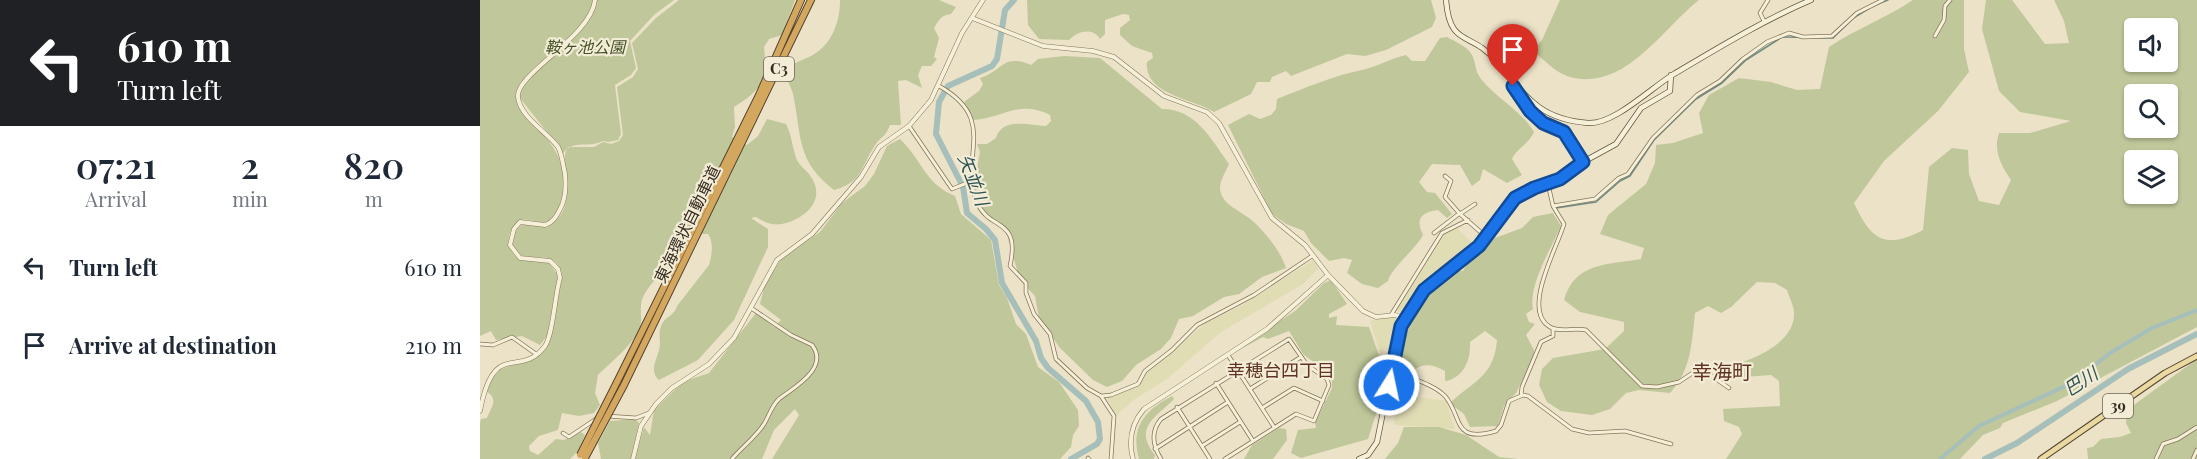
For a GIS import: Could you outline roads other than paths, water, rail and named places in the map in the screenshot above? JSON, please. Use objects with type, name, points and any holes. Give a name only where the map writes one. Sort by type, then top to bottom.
[{"type":"highway","name":"東海環状自動車道","points":[[743,136],[801,0]]},
{"type":"highway","name":"東海環状自動車道","points":[[582,458],[812,0]]},
{"type":"main road","points":[[1446,0],[1449,23],[1453,30],[1486,49],[1532,104],[1540,109],[1589,123],[1606,119],[1671,75],[1798,2],[1811,0]]},
{"type":"main road","points":[[1359,459],[1368,454],[1377,442],[1399,332],[1404,318],[1424,290],[1473,252],[1487,237],[1515,198],[1525,191],[1567,175],[1583,162],[1621,140],[1641,108],[1670,91],[1671,75]]},
{"type":"main road","name":"39","points":[[2041,459],[2165,373],[2197,356]]},
{"type":"street","points":[[480,411],[491,373],[506,363],[536,354],[549,338],[560,274],[550,261],[516,256],[512,249],[511,239],[520,222],[551,223],[562,205],[566,183],[558,147],[524,110],[518,100],[518,91],[532,74],[561,49],[591,16],[596,0]]},
{"type":"street","points":[[633,459],[639,432],[649,413],[672,388],[709,364],[741,330],[777,260],[823,222],[861,177],[879,147],[909,126],[931,100],[954,49],[983,0]]},
{"type":"street","points":[[1765,23],[1760,13],[1768,0]]},
{"type":"street","points":[[1553,206],[1595,199],[1619,178],[1628,174],[1653,138],[1697,95],[1720,81],[1743,59],[1767,42],[1789,33],[1803,37],[1832,36],[1857,13],[1883,0]]},
{"type":"street","points":[[1935,36],[1944,20],[1945,6],[1950,0]]},
{"type":"street","points":[[972,18],[1043,46],[1093,51],[1114,57],[1164,96],[1212,115],[1245,170],[1267,213],[1368,315],[1376,317],[1391,315],[1404,318]]},
{"type":"street","points":[[1514,82],[1515,90],[1530,111],[1543,123],[1564,132],[1583,162]]},
{"type":"street","points":[[939,86],[960,100],[973,128],[975,136],[972,181],[976,200],[982,210],[1009,232],[1013,250],[1010,266],[1026,283],[1026,293],[1034,314],[1048,330],[1056,359],[1087,388],[1101,396],[1110,407],[1115,422],[1111,459]]},
{"type":"street","points":[[909,126],[952,189],[972,181]]},
{"type":"street","points":[[1445,176],[1450,181],[1445,197],[1460,214],[1487,237]]},
{"type":"street","points":[[1548,184],[1553,206],[1564,224],[1540,292],[1538,306],[1541,317],[1553,329],[1586,330],[1642,386],[1657,387],[1679,382],[1700,368],[1729,388]]},
{"type":"street","points":[[1434,233],[1475,204]]},
{"type":"street","points":[[1391,315],[1442,233],[1468,220]]},
{"type":"street","points":[[1101,396],[1111,395],[1138,384],[1145,371],[1172,350],[1197,325],[1254,295],[1312,256]]},
{"type":"street","points":[[1133,459],[1130,449],[1133,426],[1144,409],[1267,329],[1328,276]]},
{"type":"street","points":[[732,459],[764,425],[779,399],[808,377],[814,368],[816,354],[812,345],[791,335],[751,308]]},
{"type":"street","points":[[1521,396],[1522,387],[1541,342],[1553,336],[1553,329]]},
{"type":"street","points":[[480,344],[493,345],[512,337],[536,354]]},
{"type":"street","points":[[1161,459],[1155,449],[1154,441],[1157,424],[1177,407],[1288,338],[1313,371],[1328,379],[1329,386],[1314,421],[1296,414],[1225,459]]},
{"type":"street","points":[[1228,355],[1274,428]]},
{"type":"street","points":[[1250,389],[1301,357]]},
{"type":"street","points":[[1389,385],[1411,378],[1424,383],[1447,399],[1462,430],[1493,432],[1500,428],[1509,401],[1528,396],[1572,429],[1589,433],[1625,431],[1671,444]]},
{"type":"street","points":[[1216,383],[1253,441]]},
{"type":"street","points":[[1262,408],[1294,388],[1323,400]]},
{"type":"street","points":[[1155,449],[1228,402]]},
{"type":"street","points":[[1177,407],[1210,459]]},
{"type":"street","points":[[563,433],[569,437],[601,415],[636,418],[649,413]]},
{"type":"street","points":[[1202,446],[1240,422]]},
{"type":"street","points":[[2156,459],[2163,444],[2178,439],[2197,427]]},
{"type":"street","points":[[2193,459],[2197,450]]},
{"type":"waterway","name":"矢並川","points":[[1014,0],[1005,10],[997,59],[992,66],[948,86],[939,102],[936,134],[963,187],[967,213],[995,240],[1002,283],[1036,341],[1041,358],[1048,368],[1086,401],[1098,422],[1100,439],[1097,444],[1071,459]]},
{"type":"waterway","points":[[1875,5],[1888,0]]},
{"type":"waterway","points":[[1855,17],[1868,9]]},
{"type":"waterway","points":[[1783,37],[1833,38],[1847,24]]},
{"type":"waterway","points":[[1556,208],[1596,202],[1620,181],[1630,176],[1654,140],[1696,99],[1722,83],[1746,60],[1779,39]]},
{"type":"waterway","points":[[1940,459],[1979,426],[2072,383],[2110,353],[2152,328],[2197,310]]},
{"type":"waterway","name":"巴川","points":[[1985,459],[2017,443],[2128,369],[2197,334]]},
{"type":"district","name":"幸穂台四丁目","points":[[1281,371]]},
{"type":"district","name":"幸海町","points":[[1722,372]]},
{"type":"park label","name":"鞍ヶ池公園","points":[[585,47]]}]
